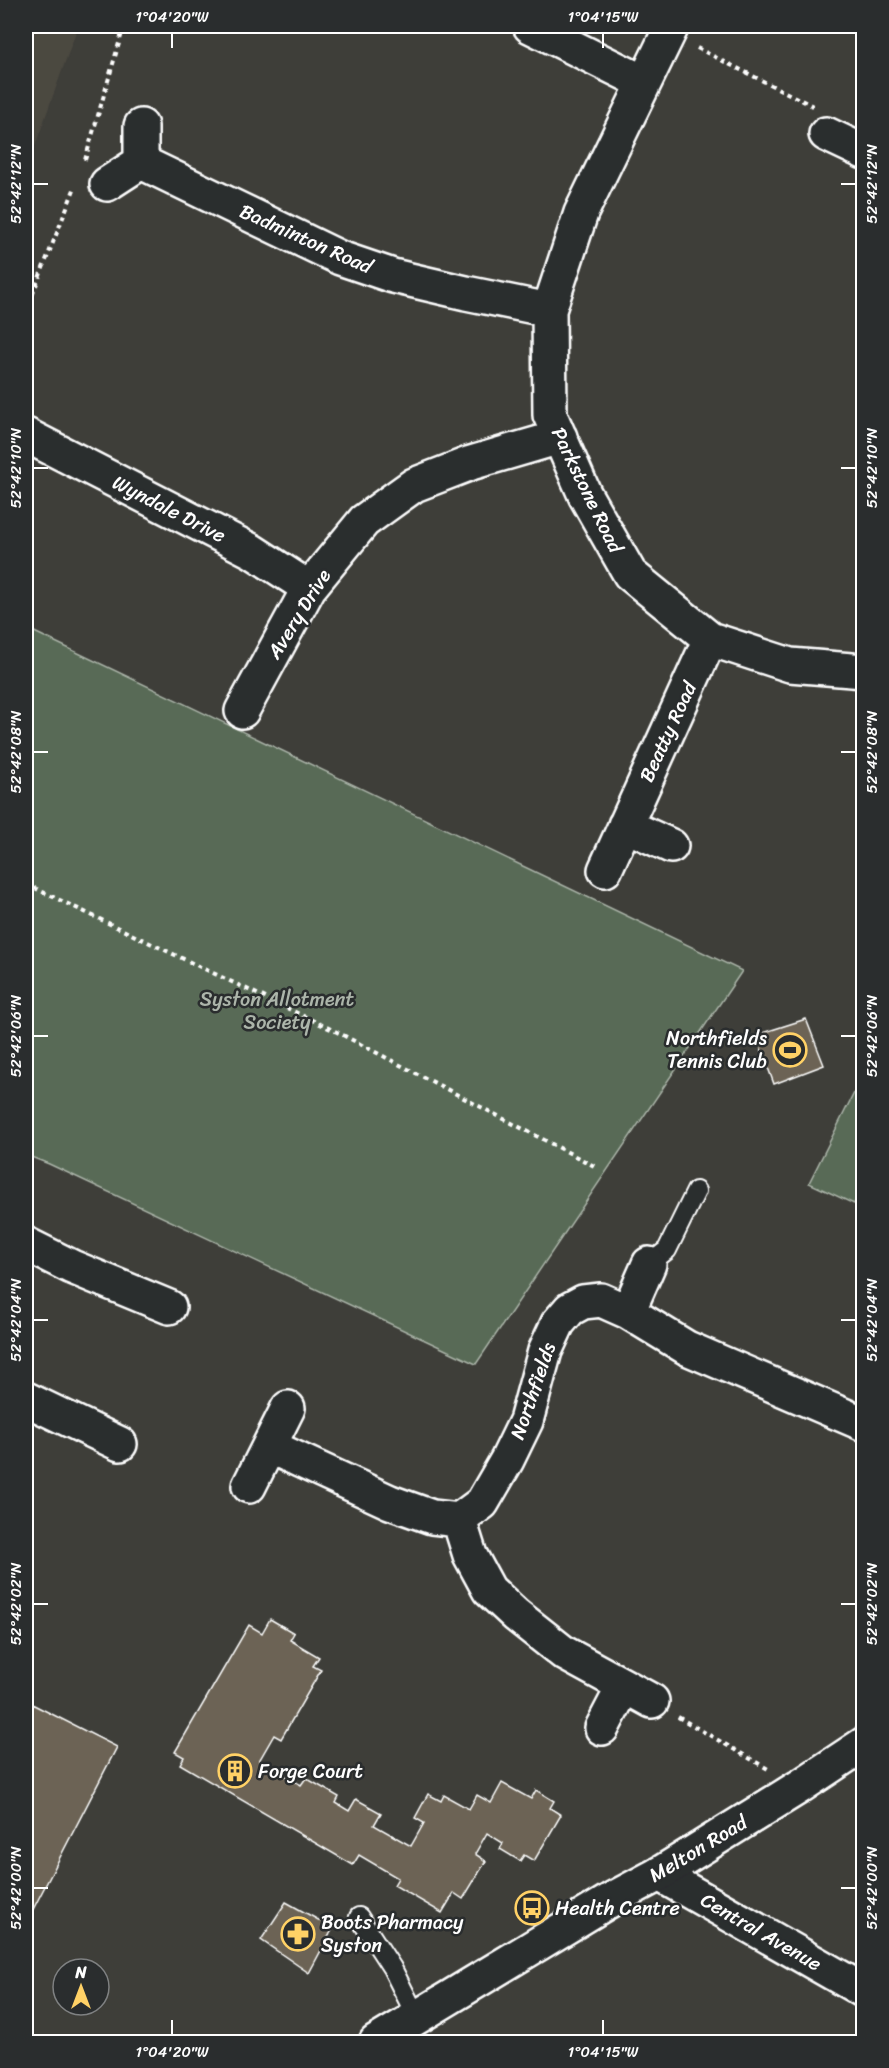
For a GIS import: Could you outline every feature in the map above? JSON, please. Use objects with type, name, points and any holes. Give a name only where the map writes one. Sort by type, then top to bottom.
[{"type":"street","points":[[530,26],[643,82]]},
{"type":"street","name":"Parkstone Road","points":[[670,29],[581,213],[549,310],[550,415],[585,495],[630,574],[710,639],[790,665],[864,671]]},
{"type":"street","points":[[107,184],[141,162],[141,126]]},
{"type":"street","points":[[826,134],[864,153]]},
{"type":"street","name":"Badminton Road","points":[[141,162],[340,258],[393,276],[549,310]]},
{"type":"street","name":"Wyndale Drive","points":[[26,435],[252,551],[309,588]]},
{"type":"street","name":"Avery Drive","points":[[242,711],[309,588],[364,521],[414,485],[471,463],[560,437]]},
{"type":"street","name":"Beatty Road","points":[[604,870],[710,639]]},
{"type":"street","points":[[625,825],[671,846]]},
{"type":"street","points":[[26,1244],[72,1267],[169,1307]]},
{"type":"street","points":[[628,1311],[649,1264]]},
{"type":"street","name":"Northfields","points":[[459,1520],[482,1503],[507,1460],[526,1421],[545,1351],[558,1323],[570,1310],[582,1302],[601,1300],[628,1311],[687,1348],[864,1424]]},
{"type":"street","points":[[26,1399],[120,1444]]},
{"type":"street","points":[[249,1486],[288,1408]]},
{"type":"street","points":[[269,1446],[390,1502],[432,1517],[459,1520],[470,1555],[489,1590],[564,1653],[652,1701]]},
{"type":"street","points":[[602,1728],[624,1686]]},
{"type":"street","name":"Melton Road","points":[[376,2043],[614,1898],[659,1874],[864,1744]]},
{"type":"street","name":"Central Avenue","points":[[659,1874],[864,1991]]},
{"type":"lane","points":[[649,1264],[667,1250],[696,1191]]},
{"type":"lane","points":[[359,1917],[392,1968],[417,2018]]},
{"type":"path","points":[[670,29],[828,113],[826,134]]},
{"type":"path","points":[[26,885],[337,1032],[598,1168]]},
{"type":"path","points":[[652,1701],[799,1787]]},
{"type":"shaded area","points":[[26,26],[78,26],[26,171]]},
{"type":"green space","name":"Syston Allotment Society","points":[[26,628],[742,971],[476,1364],[26,1155]]},
{"type":"green space","points":[[860,1081],[864,1083],[863,1185],[854,1204],[809,1183]]},
{"type":"building","name":"Northfields Tennis Club","points":[[806,1019],[824,1065],[774,1084],[756,1035]]},
{"type":"building","name":"Forge Court","points":[[270,1619],[294,1633],[290,1640],[319,1657],[313,1666],[321,1670],[281,1739],[274,1735],[259,1761],[301,1785],[306,1778],[339,1797],[336,1803],[349,1811],[356,1799],[381,1813],[374,1825],[411,1846],[424,1823],[415,1818],[428,1794],[441,1801],[444,1795],[469,1809],[477,1795],[491,1803],[502,1783],[531,1799],[536,1790],[554,1801],[550,1808],[561,1815],[534,1861],[524,1855],[520,1861],[500,1849],[503,1843],[487,1833],[475,1854],[486,1861],[463,1899],[454,1893],[442,1913],[394,1885],[398,1878],[359,1855],[353,1865],[180,1764],[184,1757],[175,1752],[249,1625],[262,1633]]},
{"type":"building","points":[[26,1701],[117,1747],[26,1923]]},
{"type":"building","name":"Boots Pharmacy Syston","points":[[286,1902],[333,1928],[309,1973],[261,1940]]},
{"type":"place","name":"Northfields Tennis Club","points":[[790,1050]]},
{"type":"place","name":"Forge Court","points":[[235,1771]]},
{"type":"place","name":"Health Centre","points":[[532,1908]]},
{"type":"place","name":"Boots Pharmacy Syston","points":[[298,1934]]}]
